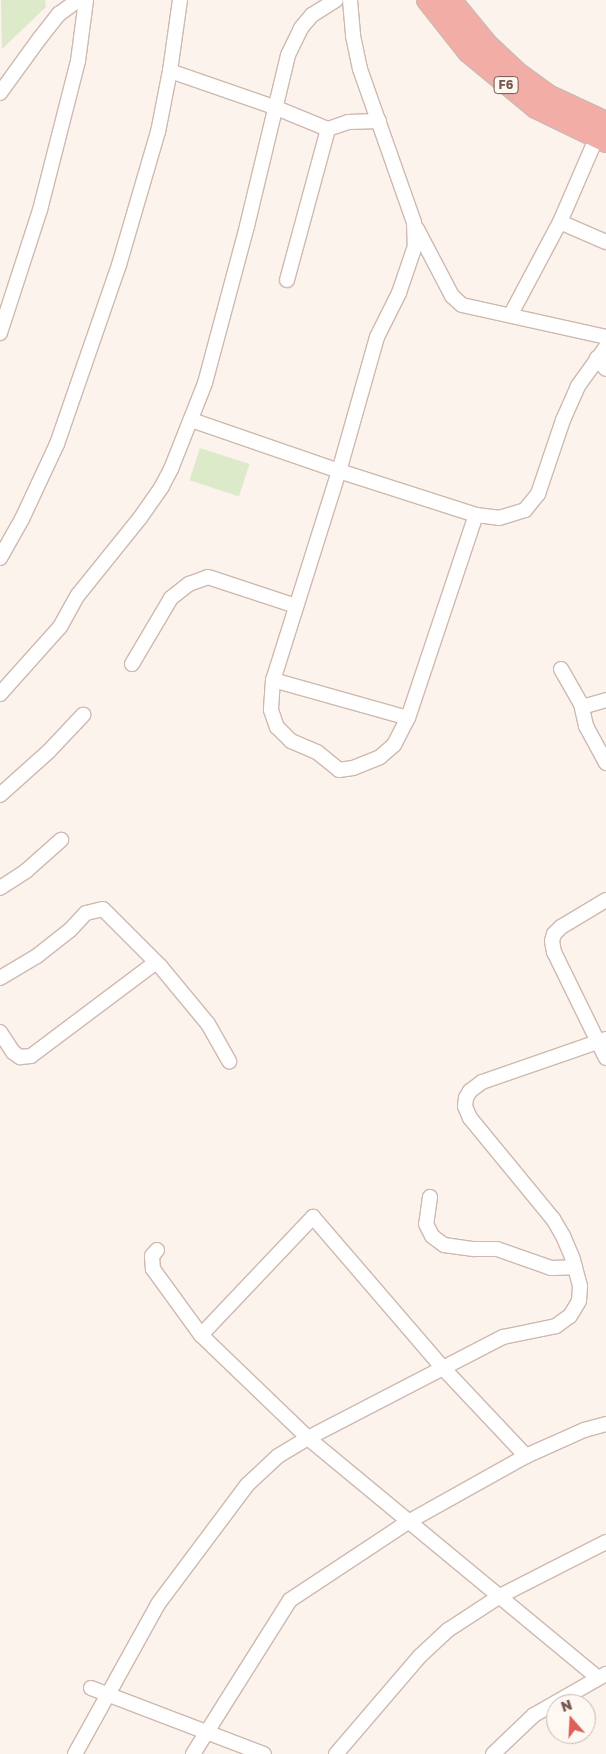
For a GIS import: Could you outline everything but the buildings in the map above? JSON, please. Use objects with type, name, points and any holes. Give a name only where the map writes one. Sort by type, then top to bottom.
[{"type":"highway","name":"F6","points":[[427,0],[468,52],[502,82],[536,108],[603,134]]},
{"type":"highway","name":"F6","points":[[451,0],[487,44],[518,73],[603,134]]},
{"type":"street","points":[[0,93],[59,14],[78,0]]},
{"type":"street","points":[[0,333],[40,210],[78,61],[86,0]]},
{"type":"street","points":[[0,558],[22,519],[57,444],[119,266],[158,132],[170,71],[180,0]]},
{"type":"street","points":[[0,694],[60,627],[89,580],[140,518],[162,486],[205,383],[247,226],[288,55],[301,28],[312,15],[336,0]]},
{"type":"street","points":[[350,0],[352,36],[360,69],[414,222],[452,296],[462,305],[511,314],[606,337]]},
{"type":"street","points":[[170,71],[274,107],[328,129],[348,122],[379,121]]},
{"type":"street","points":[[287,280],[328,129]]},
{"type":"street","points":[[511,314],[560,222],[603,134]]},
{"type":"street","points":[[414,222],[415,246],[411,260],[399,293],[377,337],[339,471],[273,680],[271,710],[277,727],[291,740],[317,752],[339,770],[352,768],[380,757],[394,745],[408,718],[476,515]]},
{"type":"street","points":[[560,222],[606,242]]},
{"type":"street","points":[[191,420],[339,471],[476,515],[499,518],[525,510],[538,494],[563,420],[578,386],[602,352]]},
{"type":"street","points":[[602,352],[606,369]]},
{"type":"street","points":[[132,664],[172,598],[188,584],[208,577],[296,606]]},
{"type":"street","points":[[561,669],[582,708],[586,726],[606,763]]},
{"type":"street","points":[[273,680],[408,718]]},
{"type":"street","points":[[582,708],[606,700]]},
{"type":"street","points":[[0,795],[50,751],[83,715]]},
{"type":"street","points":[[0,888],[26,871],[61,840]]},
{"type":"street","points":[[606,900],[561,927],[554,934],[552,942],[554,952],[602,1040],[606,1058]]},
{"type":"street","points":[[0,978],[37,956],[70,930],[86,912],[103,909],[156,962],[208,1024],[229,1060]]},
{"type":"street","points":[[0,1032],[12,1052],[20,1057],[31,1056],[156,962]]},
{"type":"street","points":[[75,1754],[158,1604],[247,1485],[278,1456],[308,1438],[503,1337],[556,1326],[570,1316],[580,1301],[580,1286],[563,1236],[553,1219],[470,1118],[465,1106],[466,1098],[470,1091],[482,1082],[602,1040]]},
{"type":"street","points":[[430,1197],[426,1224],[432,1236],[444,1245],[474,1249],[497,1249],[551,1268],[575,1267]]},
{"type":"street","points":[[201,1335],[313,1217],[443,1368],[526,1456]]},
{"type":"street","points":[[157,1250],[152,1256],[153,1269],[201,1335],[308,1438],[408,1522],[602,1676],[534,1715],[493,1754]]},
{"type":"street","points":[[194,1754],[290,1600],[408,1522],[526,1456],[584,1430],[606,1424]]},
{"type":"street","points":[[336,1754],[420,1656],[448,1630],[500,1596],[606,1542]]},
{"type":"street","points":[[91,1688],[207,1734],[264,1754]]},
{"type":"green space","points":[[1,0],[45,0],[46,7],[2,49]]},
{"type":"green space","points":[[200,448],[249,464],[239,496],[189,480]]}]
